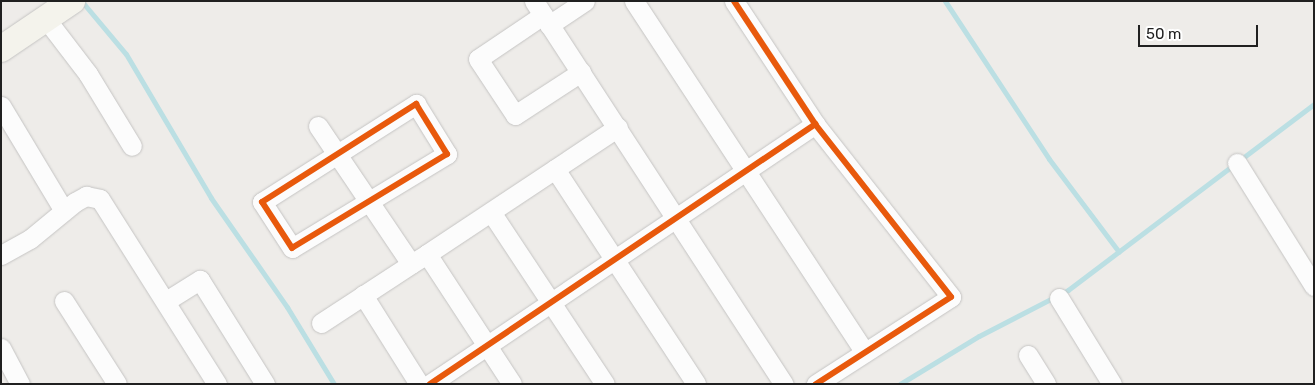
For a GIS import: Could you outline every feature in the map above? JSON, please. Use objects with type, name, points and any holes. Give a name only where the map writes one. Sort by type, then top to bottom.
[{"type":"street","points":[[1,49],[72,1]]},
{"type":"street","points":[[581,72],[515,115],[478,59],[542,14],[585,1]]},
{"type":"street","points":[[634,1],[866,352]]},
{"type":"street","points":[[734,1],[816,124],[950,297],[816,384]]},
{"type":"street","points":[[542,14],[678,218],[784,384]]},
{"type":"street","points":[[46,19],[88,74],[132,146]]},
{"type":"street","points":[[416,104],[448,154],[369,202],[292,248],[262,202],[416,104]]},
{"type":"street","points":[[1,106],[64,211]]},
{"type":"street","points":[[430,384],[816,124]]},
{"type":"street","points":[[318,126],[369,202],[419,259],[487,346],[512,384]]},
{"type":"street","points":[[321,323],[618,127]]},
{"type":"street","points":[[1237,163],[1314,286]]},
{"type":"street","points":[[555,169],[696,384]]},
{"type":"street","points":[[1,255],[30,239],[64,211],[86,196],[100,199],[217,384]]},
{"type":"street","points":[[491,212],[605,384]]},
{"type":"street","points":[[166,301],[200,280],[264,384]]},
{"type":"street","points":[[363,295],[420,384]]},
{"type":"street","points":[[1059,298],[1112,384]]},
{"type":"street","points":[[64,301],[117,384]]},
{"type":"street","points":[[1,348],[11,378]]},
{"type":"street","points":[[1028,355],[1046,384]]},
{"type":"waterway","points":[[945,1],[1049,159],[1119,252]]},
{"type":"waterway","points":[[84,4],[126,54],[211,198],[287,307],[334,384]]},
{"type":"waterway","points":[[900,384],[979,336],[1068,290],[1314,104]]},
{"type":"cycle path","points":[[734,1],[815,124],[951,297],[816,384]]},
{"type":"cycle path","points":[[416,104],[447,154],[292,248],[262,202],[416,104]]},
{"type":"cycle path","points":[[430,384],[815,124]]}]
